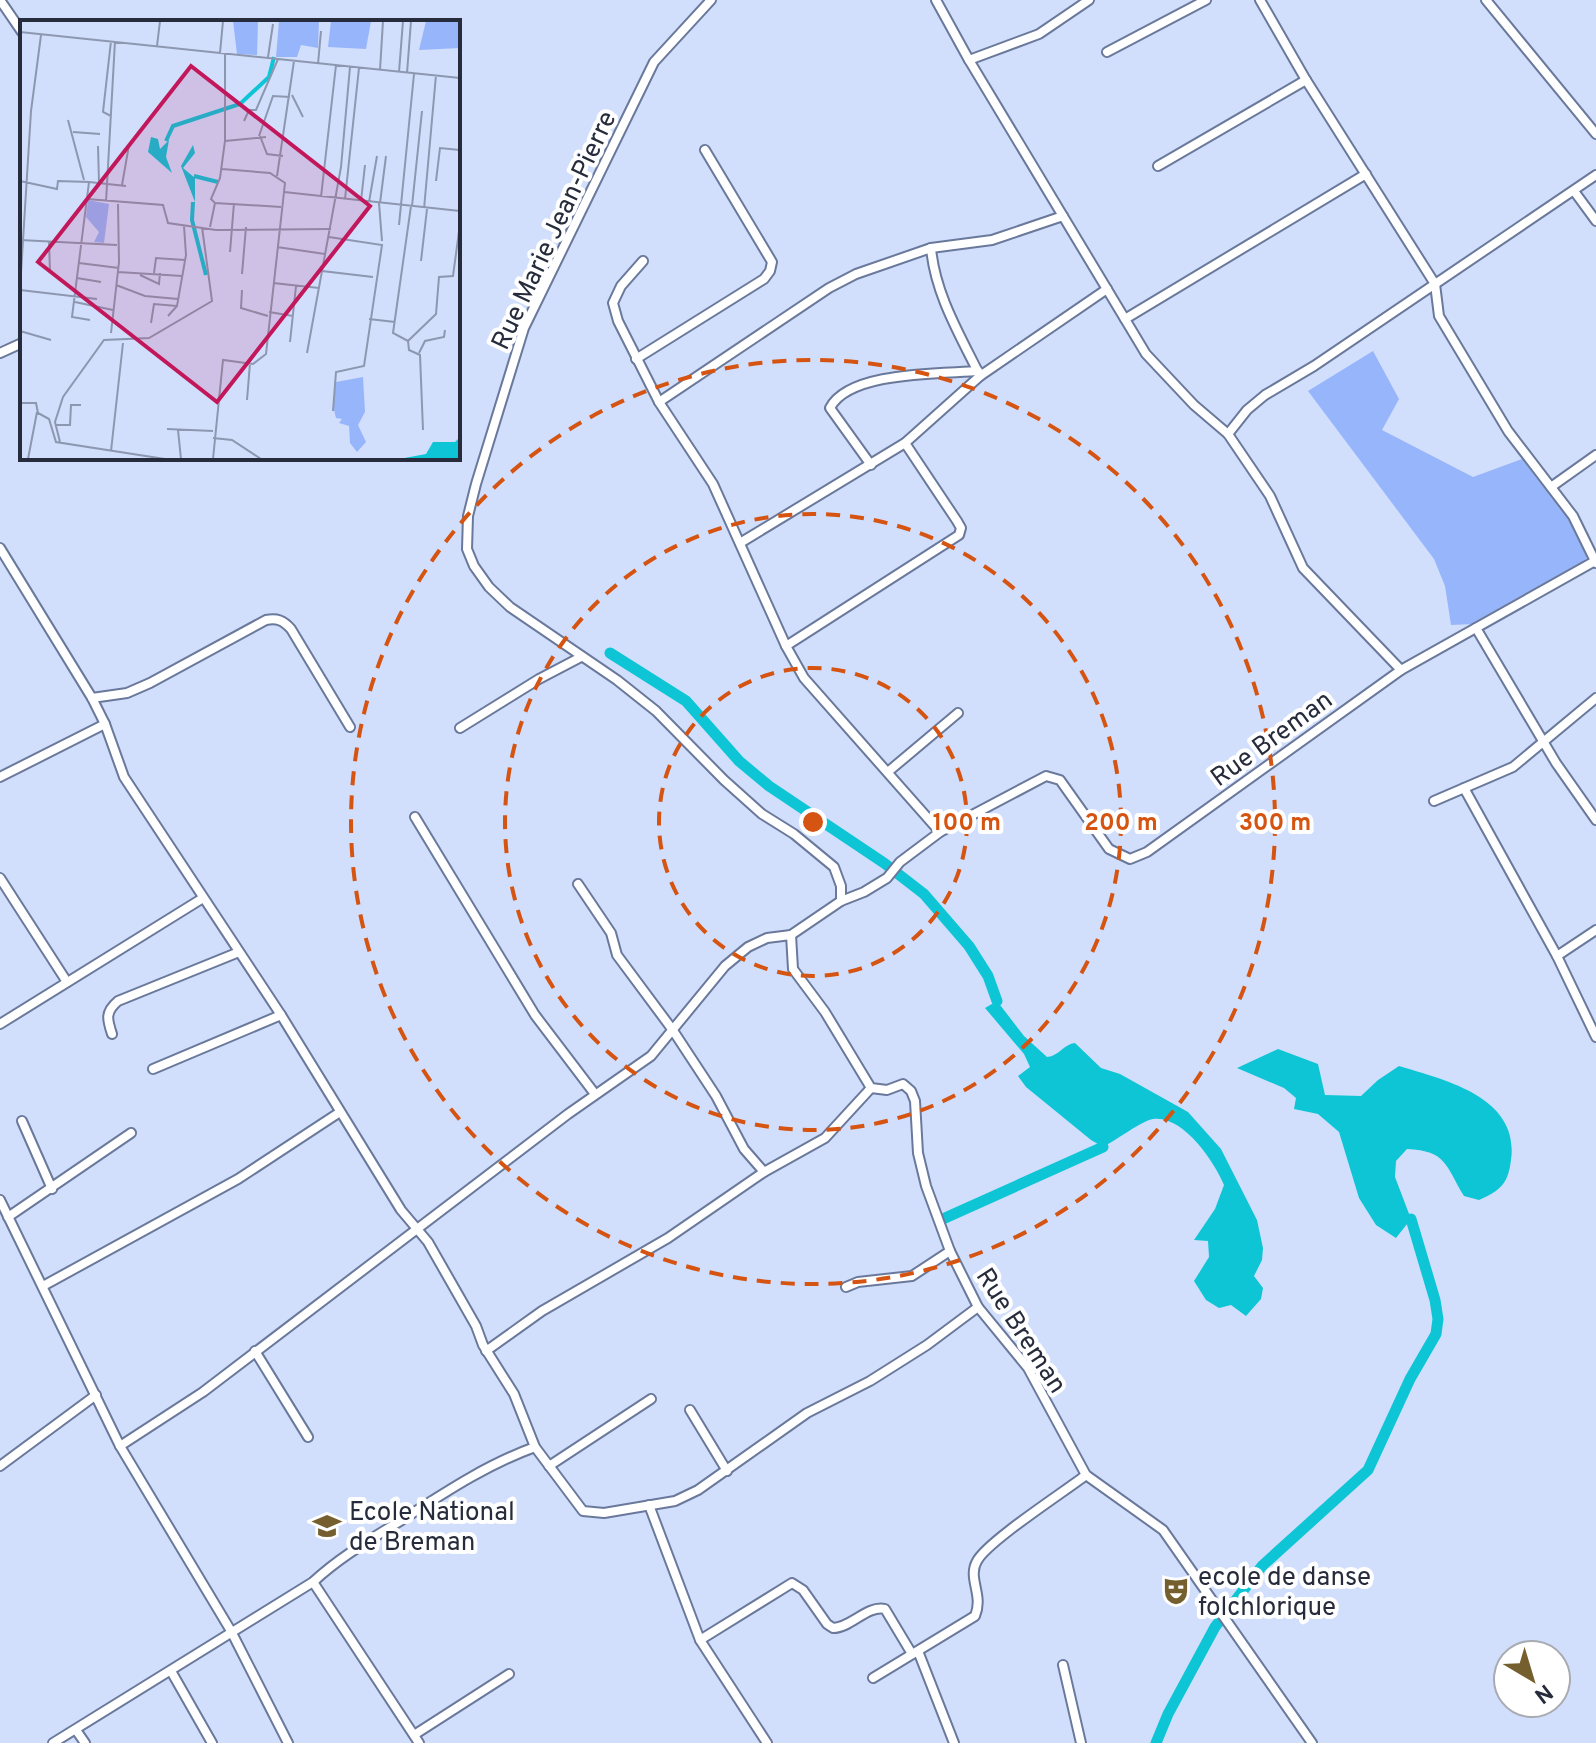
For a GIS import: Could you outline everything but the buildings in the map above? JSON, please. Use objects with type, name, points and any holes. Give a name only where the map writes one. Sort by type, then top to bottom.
[{"type":"street","points":[[0,0],[20,29]]},
{"type":"street","name":"Rue Marie Jean-Pierre","points":[[711,0],[654,62],[524,328],[468,516],[467,549],[474,566],[489,587],[518,614],[617,680],[656,711],[733,789],[834,867],[841,886],[841,901]]},
{"type":"street","points":[[936,0],[1146,354],[1194,405],[1228,434],[1270,496],[1303,568],[1401,670]]},
{"type":"street","points":[[969,60],[1039,34],[1089,0]]},
{"type":"street","points":[[1107,52],[1206,0]]},
{"type":"street","points":[[1260,0],[1306,80],[1435,284],[1439,316],[1508,431],[1573,516],[1595,562]]},
{"type":"street","points":[[1486,0],[1596,134]]},
{"type":"street","points":[[1158,166],[1306,80]]},
{"type":"street","points":[[636,359],[764,279],[770,271],[772,262],[705,150]]},
{"type":"street","points":[[1125,319],[1366,174]]},
{"type":"street","points":[[1228,434],[1247,410],[1265,395],[1314,366],[1596,175]]},
{"type":"street","points":[[1574,191],[1596,221]]},
{"type":"street","points":[[659,402],[829,288],[856,274],[931,248],[992,240],[1063,216]]},
{"type":"street","points":[[931,248],[933,268],[945,303],[979,374]]},
{"type":"street","points":[[643,261],[621,286],[613,303],[636,359],[659,402],[713,484],[786,646],[804,678],[940,832]]},
{"type":"street","points":[[740,543],[905,443],[979,374],[1107,289]]},
{"type":"street","points":[[0,353],[20,344]]},
{"type":"street","points":[[871,465],[830,408],[832,403],[856,388],[888,377],[979,374]]},
{"type":"street","points":[[786,646],[959,535],[961,528],[957,521],[905,443]]},
{"type":"street","points":[[1551,487],[1596,455]]},
{"type":"street","points":[[0,548],[92,698],[124,777],[281,1015],[417,1231],[428,1242],[476,1326],[486,1351],[514,1394],[535,1447],[583,1511],[604,1513],[675,1501],[698,1490],[807,1413],[870,1381],[927,1345],[978,1307]]},
{"type":"street","name":"Rue Breman","points":[[120,1446],[193,1399],[595,1094],[651,1056],[725,966],[748,947],[767,938],[791,935],[841,901],[887,878],[900,862],[940,832],[1046,776],[1060,780],[1109,849],[1130,859],[1147,852],[1401,670],[1595,562]]},
{"type":"street","points":[[92,698],[127,693],[266,620],[276,618],[291,629],[350,727]]},
{"type":"street","points":[[1476,628],[1543,742],[1596,820]]},
{"type":"street","points":[[460,728],[581,657]]},
{"type":"street","points":[[1434,801],[1513,767],[1596,698]]},
{"type":"street","points":[[889,771],[958,713]]},
{"type":"street","points":[[0,777],[105,724]]},
{"type":"street","points":[[1464,788],[1557,956],[1596,1037]]},
{"type":"street","points":[[415,817],[535,1015],[595,1094]]},
{"type":"street","points":[[0,878],[67,982]]},
{"type":"street","points":[[578,884],[611,933],[617,955],[672,1029],[716,1096],[744,1149],[764,1172]]},
{"type":"street","points":[[0,1024],[203,898]]},
{"type":"street","points":[[1557,956],[1596,930]]},
{"type":"street","points":[[486,1351],[542,1311],[668,1238],[764,1172],[825,1138],[871,1088],[825,1012],[793,969],[791,935]]},
{"type":"street","points":[[112,1034],[107,1019],[109,1008],[118,1001],[239,952]]},
{"type":"street","points":[[153,1069],[281,1015]]},
{"type":"street","name":"Rue Breman","points":[[871,1088],[887,1090],[903,1084],[911,1091],[915,1101],[918,1153],[950,1251],[978,1307],[1028,1368],[1086,1475],[1163,1530],[1312,1743]]},
{"type":"street","points":[[43,1286],[238,1179],[340,1112]]},
{"type":"street","points":[[22,1121],[52,1189]]},
{"type":"street","points":[[8,1217],[131,1133]]},
{"type":"street","points":[[0,1200],[120,1446],[231,1631],[288,1743]]},
{"type":"street","points":[[846,1287],[858,1282],[912,1276],[950,1251]]},
{"type":"street","points":[[255,1351],[308,1437]]},
{"type":"street","points":[[0,1466],[96,1395]]},
{"type":"street","points":[[549,1466],[651,1399]]},
{"type":"street","points":[[690,1410],[727,1471]]},
{"type":"street","points":[[53,1743],[313,1582],[336,1561],[470,1477],[501,1459],[535,1447]]},
{"type":"street","points":[[873,1678],[975,1616],[980,1605],[974,1578],[976,1562],[990,1546],[1086,1475]]},
{"type":"street","points":[[649,1505],[700,1640],[767,1743]]},
{"type":"street","points":[[313,1582],[416,1739],[509,1674]]},
{"type":"street","points":[[700,1640],[792,1583],[803,1590],[833,1628],[845,1626],[877,1608],[885,1609],[915,1652],[954,1743]]},
{"type":"street","points":[[1063,1665],[1081,1743]]},
{"type":"street","points":[[171,1671],[212,1743]]},
{"type":"street","points":[[76,1730],[85,1743]]},
{"type":"shaded area","points":[[1373,351],[1399,399],[1382,430],[1473,477],[1522,459],[1570,521],[1587,558],[1571,571],[1474,624],[1451,625],[1445,586],[1434,559],[1308,391]]},
{"type":"shaded area","points":[[997,1001],[1024,1036],[1047,1057],[1075,1043],[1101,1068],[1120,1074],[1188,1112],[1221,1149],[1257,1220],[1263,1248],[1262,1260],[1254,1276],[1263,1288],[1261,1299],[1246,1316],[1231,1305],[1219,1308],[1206,1300],[1194,1281],[1209,1257],[1208,1241],[1194,1240],[1215,1209],[1224,1185],[1205,1153],[1186,1132],[1164,1120],[1148,1120],[1103,1147],[1091,1140],[1026,1087],[1018,1076],[1030,1067],[1024,1054],[985,1008]]},
{"type":"shaded area","points":[[1278,1049],[1318,1064],[1325,1095],[1361,1096],[1399,1066],[1457,1085],[1476,1095],[1492,1106],[1504,1121],[1511,1138],[1511,1160],[1505,1181],[1493,1193],[1479,1200],[1464,1196],[1438,1157],[1407,1149],[1396,1161],[1395,1177],[1411,1219],[1396,1238],[1376,1225],[1359,1198],[1339,1132],[1318,1114],[1294,1109],[1296,1098],[1284,1088],[1237,1068]]},
{"type":"waterway","points":[[610,653],[686,701],[739,761],[769,786],[884,863],[924,894],[969,946],[988,976],[997,1001]]},
{"type":"waterway","points":[[945,1218],[1103,1147]]},
{"type":"waterway","points":[[1156,1743],[1168,1714],[1215,1627],[1262,1566],[1368,1470],[1410,1379],[1436,1334],[1438,1319],[1435,1300],[1411,1219]]},
{"type":"place","name":"Ecole National de Breman","points":[[327,1526]]},
{"type":"place","name":"ecole de danse folchlorique","points":[[1176,1591]]}]
